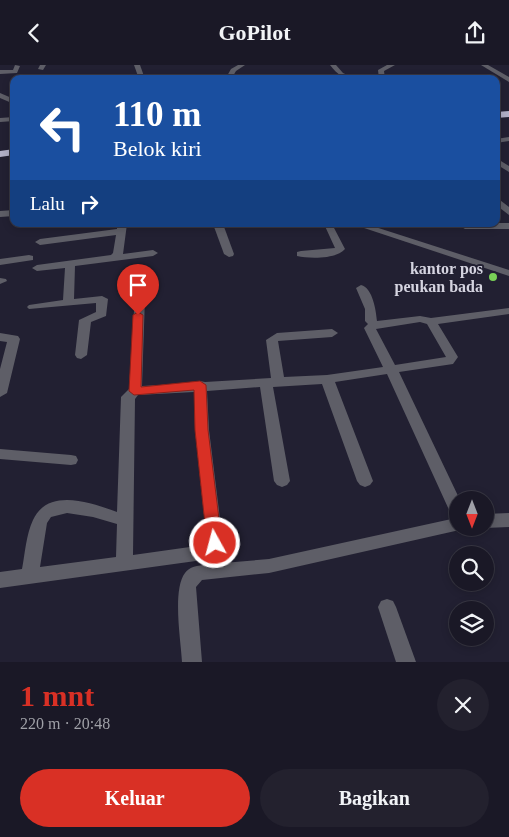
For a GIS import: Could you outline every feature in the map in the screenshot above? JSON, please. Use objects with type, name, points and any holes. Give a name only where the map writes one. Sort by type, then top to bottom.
[{"type":"street","points":[[230,75],[233,70],[242,65]]},
{"type":"street","points":[[333,65],[343,75]]},
{"type":"street","points":[[382,75],[381,70],[392,65]]},
{"type":"street","points":[[484,65],[509,81]]},
{"type":"street","points":[[0,72],[15,71],[17,66]]},
{"type":"street","points":[[499,74],[509,74]]},
{"type":"street","points":[[40,241],[122,227],[118,254],[114,258]]},
{"type":"street","points":[[219,227],[229,254]]},
{"type":"street","points":[[301,254],[336,252],[340,249],[329,227]]},
{"type":"street","points":[[366,227],[509,273]]},
{"type":"street","points":[[37,268],[153,253]]},
{"type":"street","points":[[0,262],[29,258]]},
{"type":"street","points":[[68,303],[70,264]]},
{"type":"street","points":[[362,287],[371,309],[371,321],[374,325]]},
{"type":"street","points":[[134,391],[139,297]]},
{"type":"street","points":[[33,307],[102,299],[102,314],[85,320],[81,355]]},
{"type":"street","points":[[449,493],[370,328],[374,325],[420,319],[431,321],[509,311]]},
{"type":"street","points":[[124,564],[128,397],[134,391],[200,385],[327,379],[452,360],[431,321]]},
{"type":"street","points":[[282,481],[272,382],[272,340],[277,337],[332,333]]},
{"type":"street","points":[[0,337],[14,339],[0,393]]},
{"type":"street","points":[[327,379],[365,481]]},
{"type":"street","points":[[0,580],[207,552],[215,543],[202,430],[200,385]]},
{"type":"street","points":[[0,454],[71,460]]},
{"type":"street","points":[[30,575],[40,520],[51,509],[76,506],[126,521]]},
{"type":"street","points":[[494,521],[509,520]]},
{"type":"street","points":[[192,662],[187,587],[191,578],[198,573],[269,566],[449,526]]},
{"type":"street","points":[[207,552],[218,570]]},
{"type":"street","points":[[387,607],[406,662]]},
{"type":"place","name":"kantor pos peukan bada","points":[[493,277]]},
{"type":"route","points":[[138,315],[134,391],[200,385],[202,430],[215,543]]}]
